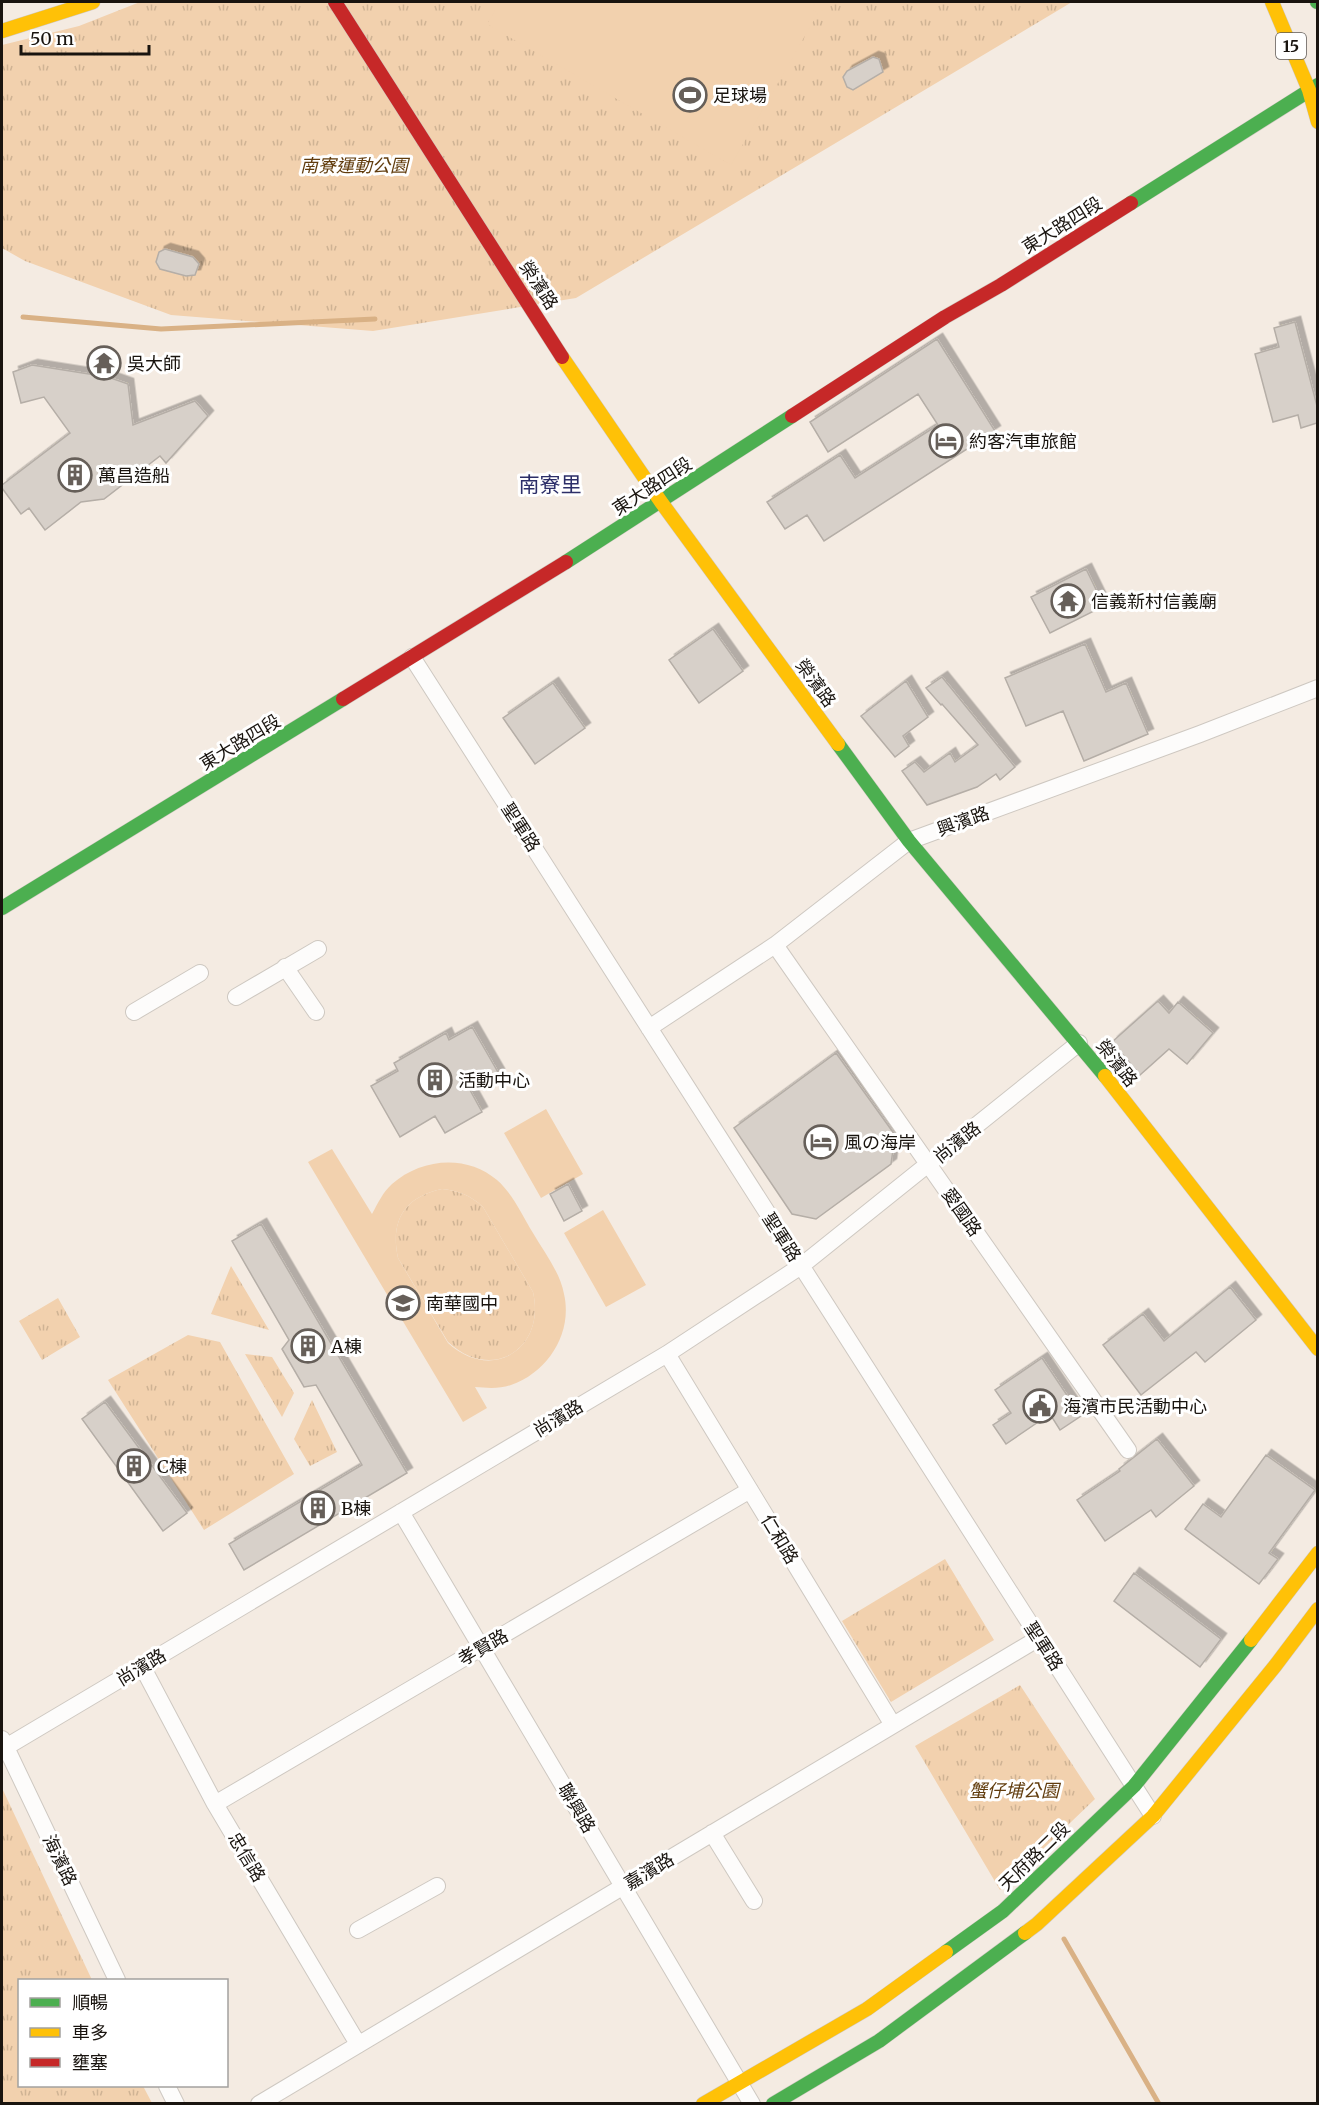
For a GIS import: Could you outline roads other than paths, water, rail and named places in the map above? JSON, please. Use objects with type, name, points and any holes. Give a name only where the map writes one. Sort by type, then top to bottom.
[{"type":"street","points":[[2,31],[93,2]]},
{"type":"street","name":"榮濱路","points":[[335,2],[578,381],[661,502],[909,841],[1079,1043],[1317,1350]]},
{"type":"street","name":"15","points":[[1272,2],[1313,88],[1317,122]]},
{"type":"street","name":"東大路四段","points":[[2,908],[661,502],[945,317],[1011,279],[1313,88]]},
{"type":"street","name":"聖軍路","points":[[412,657],[1153,1816]]},
{"type":"street","name":"興濱路","points":[[649,1028],[775,945],[909,841],[1200,734],[1317,688]]},
{"type":"street","name":"愛國路","points":[[775,945],[1128,1450]]},
{"type":"street","points":[[236,997],[318,949]]},
{"type":"street","points":[[285,968],[316,1012]]},
{"type":"street","points":[[134,1012],[200,973]]},
{"type":"street","name":"尚濱路","points":[[4,1743],[142,1666],[667,1354],[801,1266],[1079,1043]]},
{"type":"street","name":"仁和路","points":[[667,1354],[893,1725]]},
{"type":"street","name":"孝賢路","points":[[215,1804],[750,1490]]},
{"type":"street","name":"聯興路","points":[[401,1512],[752,2103]]},
{"type":"street","name":"天府路二段","points":[[703,2103],[867,2009],[1003,1911],[1134,1786],[1204,1700],[1317,1553]]},
{"type":"street","points":[[773,2103],[879,2042],[1037,1924],[1153,1816],[1275,1666],[1317,1609]]},
{"type":"street","name":"嘉濱路","points":[[259,2103],[1039,1638]]},
{"type":"street","name":"忠信路","points":[[142,1666],[215,1804],[358,2044]]},
{"type":"street","name":"海濱路","points":[[4,1743],[117,1979]]},
{"type":"street","points":[[712,1833],[754,1901]]},
{"type":"street","points":[[358,1930],[437,1886]]},
{"type":"street","points":[[168,2087],[176,2103]]},
{"type":"waterway","points":[[23,317],[161,329],[375,319]]},
{"type":"waterway","points":[[1064,1939],[1159,2104]]},
{"type":"place","name":"足球場","points":[[690,95]]},
{"type":"place","name":"吳大師","points":[[104,363]]},
{"type":"place","name":"約客汽車旅館","points":[[946,441]]},
{"type":"place","name":"萬昌造船","points":[[75,475]]},
{"type":"place","name":"信義新村信義廟","points":[[1068,601]]},
{"type":"place","name":"活動中心","points":[[435,1080]]},
{"type":"place","name":"風の海岸","points":[[821,1142]]},
{"type":"place","name":"南華國中","points":[[403,1303]]},
{"type":"place","name":"A棟","points":[[308,1346]]},
{"type":"place","name":"海濱市民活動中心","points":[[1040,1406]]},
{"type":"place","name":"C棟","points":[[134,1466]]},
{"type":"place","name":"B棟","points":[[318,1508]]},
{"type":"district","name":"南寮里","points":[[550,484]]},
{"type":"park label","name":"南寮運動公園","points":[[354,165]]},
{"type":"park label","name":"蟹仔埔公園","points":[[1014,1790]]}]
